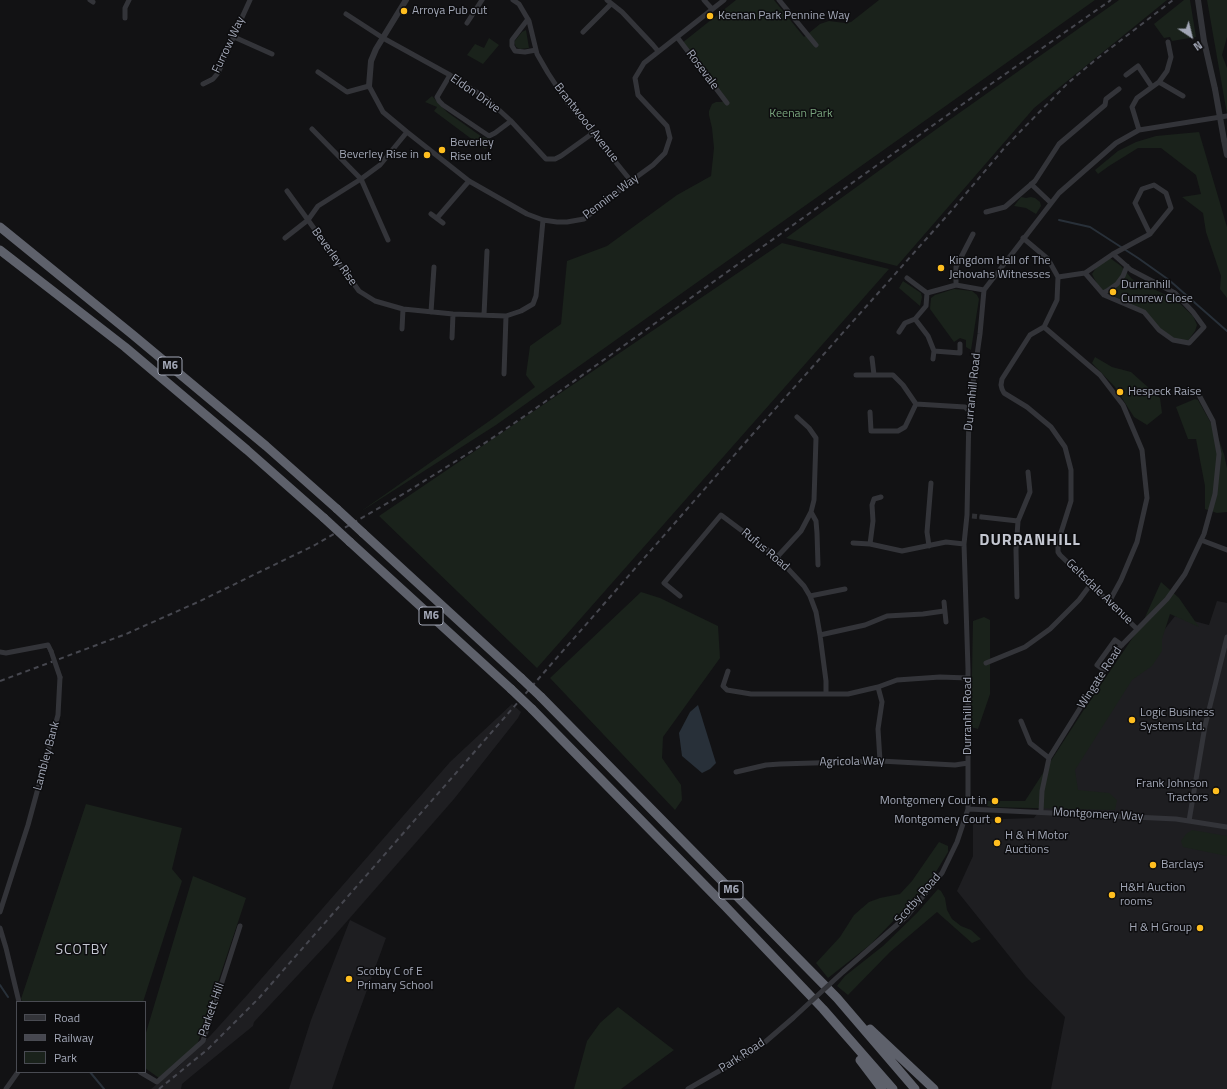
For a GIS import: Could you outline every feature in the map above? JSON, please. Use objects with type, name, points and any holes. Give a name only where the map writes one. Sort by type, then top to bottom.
[{"type":"highway","name":"M6","points":[[0,227],[266,446],[364,533],[521,678],[837,998],[915,1089]]},
{"type":"highway","name":"M6","points":[[0,250],[125,347],[248,450],[511,689],[720,900],[822,1009],[893,1089]]},
{"type":"highway","points":[[837,998],[934,1089]]},
{"type":"highway","points":[[822,1009],[882,1089]]},
{"type":"street","points":[[125,18],[128,0]]},
{"type":"street","name":"Furrow Way","points":[[203,84],[213,79],[218,73],[250,0]]},
{"type":"street","points":[[318,72],[346,92],[369,86],[371,62],[376,49],[406,0]]},
{"type":"street","points":[[467,23],[482,0]]},
{"type":"street","name":"Brantwood Avenue","points":[[513,0],[519,4],[528,19],[537,54],[548,74],[567,102],[631,181]]},
{"type":"street","points":[[607,0],[622,12],[658,51]]},
{"type":"street","points":[[704,0],[712,9]]},
{"type":"street","name":"Pennine Way","points":[[369,86],[383,112],[406,132],[469,181],[527,214],[543,220],[567,222],[584,220],[631,181],[653,165],[665,153],[670,138],[667,126],[638,95],[635,78],[644,63],[724,0]]},
{"type":"street","points":[[779,0],[816,45]]},
{"type":"street","points":[[1198,0],[1204,41],[1227,155]]},
{"type":"street","points":[[583,32],[611,4]]},
{"type":"street","name":"Eldon Drive","points":[[346,14],[382,38],[450,75],[486,98],[511,120],[546,159],[555,159],[561,156],[593,133]]},
{"type":"street","points":[[528,19],[512,40],[512,46],[515,51],[525,52],[536,50]]},
{"type":"street","points":[[234,37],[272,54]]},
{"type":"street","name":"Rosevale","points":[[677,37],[727,103]]},
{"type":"street","points":[[1139,130],[1132,107],[1137,98],[1159,82],[1167,71],[1171,57],[1168,42]]},
{"type":"street","points":[[1126,75],[1138,66],[1152,87]]},
{"type":"street","points":[[450,75],[437,97],[443,106],[489,136],[511,120]]},
{"type":"street","points":[[1159,82],[1183,96]]},
{"type":"street","points":[[986,212],[1005,207],[1035,181],[1059,144],[1105,105],[1106,99],[1119,89]]},
{"type":"street","points":[[927,293],[956,285],[984,290],[1058,193],[1116,143],[1139,130],[1227,116]]},
{"type":"street","points":[[312,129],[361,179],[388,240]]},
{"type":"street","name":"Beverley Rise","points":[[406,132],[380,165],[318,206],[308,220],[359,291],[375,301],[403,309],[454,314],[506,316],[521,311],[532,304],[536,296],[543,220]]},
{"type":"street","points":[[437,218],[469,181]]},
{"type":"street","points":[[1031,184],[1051,203]]},
{"type":"street","points":[[1023,238],[1048,259],[1058,277],[1085,273],[1113,254],[1150,234],[1172,208],[1166,192],[1154,185],[1142,189],[1135,203],[1150,234]]},
{"type":"street","points":[[285,238],[308,220],[287,191]]},
{"type":"street","points":[[432,214],[443,223]]},
{"type":"street","points":[[956,285],[956,267],[973,234]]},
{"type":"street","points":[[484,315],[487,251]]},
{"type":"street","points":[[1085,273],[1103,293],[1144,312],[1159,330],[1173,340],[1189,343],[1204,328],[1194,312],[1175,293],[1131,270],[1113,254]]},
{"type":"street","points":[[1103,293],[1117,284],[1123,276],[1127,266]]},
{"type":"street","points":[[431,312],[434,267]]},
{"type":"street","name":"Geltsdale Avenue","points":[[1058,277],[1057,300],[1044,327],[1030,335],[1002,379],[1001,385],[1004,392],[1027,407],[1051,428],[1065,447],[1071,470],[1071,501],[1058,542],[1060,555],[1137,629]]},
{"type":"street","points":[[907,278],[927,293]]},
{"type":"street","name":"Durranhill Road","points":[[968,809],[968,678],[964,544],[969,515],[969,411],[980,334],[984,290]]},
{"type":"street","points":[[899,332],[905,323],[915,319],[926,306],[927,293]]},
{"type":"street","points":[[402,329],[403,309]]},
{"type":"street","points":[[452,338],[454,314]]},
{"type":"street","points":[[504,374],[506,316]]},
{"type":"street","points":[[915,319],[928,336],[934,352],[933,359]]},
{"type":"street","points":[[1044,327],[1100,374],[1123,405],[1142,450],[1147,498],[1137,542],[1121,580],[1109,602]]},
{"type":"street","points":[[934,352],[960,353],[960,344]]},
{"type":"street","points":[[872,358],[874,375]]},
{"type":"street","points":[[856,375],[893,376],[903,385],[916,404]]},
{"type":"street","name":"Wingate Road","points":[[1041,812],[1042,791],[1049,758],[1115,652],[1167,598],[1185,574],[1204,534],[1215,494],[1219,454],[1214,421],[1199,395]]},
{"type":"street","points":[[916,404],[965,407],[969,411]]},
{"type":"street","points":[[870,412],[871,431],[898,431],[905,427],[916,404]]},
{"type":"street","points":[[777,557],[801,531],[811,512],[814,500],[816,438],[809,428],[797,417]]},
{"type":"street","points":[[1017,596],[1016,550],[1018,521],[1030,492],[1028,472]]},
{"type":"street","points":[[929,546],[927,532],[931,483]]},
{"type":"street","points":[[870,544],[873,521],[872,505],[874,499],[881,497]]},
{"type":"street","points":[[811,512],[816,521],[818,565]]},
{"type":"street","name":"Rufus Road","points":[[680,596],[664,583],[721,515],[777,557],[804,586],[810,596],[816,612],[820,635],[826,681],[826,694]]},
{"type":"street","points":[[982,516],[1018,521]]},
{"type":"street","points":[[1201,540],[1227,550]]},
{"type":"street","points":[[853,543],[870,544],[902,551],[946,542],[964,544]]},
{"type":"street","points":[[986,663],[1025,647],[1050,629],[1079,600],[1091,584]]},
{"type":"street","points":[[810,596],[845,589]]},
{"type":"street","points":[[944,602],[946,622]]},
{"type":"street","points":[[820,635],[865,625],[887,616],[944,611]]},
{"type":"street","points":[[1189,821],[1205,726],[1227,637]]},
{"type":"street","points":[[1104,670],[1097,665],[1115,640],[1122,645]]},
{"type":"street","name":"Lambley Bank","points":[[0,652],[6,653],[48,645],[60,677],[58,715],[28,825],[0,912]]},
{"type":"street","points":[[728,671],[723,686],[727,690],[751,694],[848,694],[878,687],[897,680],[940,677],[968,678]]},
{"type":"street","points":[[878,687],[882,702],[878,729],[880,762]]},
{"type":"street","points":[[1021,721],[1030,743],[1049,758]]},
{"type":"street","name":"Agricola Way","points":[[736,772],[766,765],[780,764],[880,762],[955,765],[968,763]]},
{"type":"street","name":"Montgomery Way","points":[[968,809],[1176,819],[1227,827]]},
{"type":"street","name":"Scotby Road","points":[[793,1018],[907,916],[942,873],[957,842],[968,809]]},
{"type":"street","name":"Parkett Hill","points":[[142,1073],[157,1082],[203,1041],[240,926]]},
{"type":"street","points":[[0,928],[19,1001]]},
{"type":"street","name":"Park Road","points":[[688,1089],[747,1056],[793,1018]]},
{"type":"street","points":[[6,1089],[17,1073]]},
{"type":"shaded area","points":[[1217,601],[1227,603],[1227,1089],[1051,1089],[1065,1017],[1026,977],[957,891],[973,856],[973,820],[1034,818],[1055,789],[1110,699],[1175,616],[1209,625]]},
{"type":"shaded area","points":[[512,704],[521,712],[518,718],[454,799],[328,943],[254,1022],[253,1026],[182,1084],[181,1089],[151,1089],[178,1067],[211,1035],[450,762]]},
{"type":"shaded area","points":[[698,705],[716,763],[710,769],[702,773],[682,756],[679,733],[690,712]]},
{"type":"shaded area","name":"Scotby C of E Primary School","points":[[350,920],[386,938],[332,1089],[289,1089],[311,1020]]},
{"type":"green space","name":"Keenan Park","points":[[736,0],[774,0],[804,37],[820,24],[829,21],[845,23],[851,22],[879,0],[1095,0],[496,425],[360,512],[535,387],[526,375],[530,346],[561,324],[567,261],[607,246],[677,195],[711,176],[714,148],[709,111],[712,104],[722,102],[725,99],[682,43]]},
{"type":"green space","points":[[1119,0],[1167,0],[1034,108],[897,266],[786,238],[938,128]]},
{"type":"green space","points":[[1184,0],[1190,0],[1196,37],[1172,41],[1170,37],[1164,38],[1154,24]]},
{"type":"green space","points":[[1207,0],[1227,0],[1227,37],[1222,55],[1227,68],[1227,114]]},
{"type":"green space","points":[[526,30],[529,48],[520,49],[516,47],[514,42],[522,32]]},
{"type":"green space","points":[[489,38],[499,45],[483,64],[467,55],[475,44],[484,48]]},
{"type":"green space","points":[[432,96],[447,112],[482,137],[495,140],[485,149],[434,111],[437,107],[425,102]]},
{"type":"green space","points":[[1199,132],[1227,227],[1227,298],[1220,289],[1221,276],[1206,232],[1203,213],[1182,197],[1201,194],[1196,175],[1161,148],[1138,148],[1098,174],[1095,170],[1118,151],[1136,142],[1156,136]]},
{"type":"green space","points":[[1021,197],[1035,198],[1040,202],[1041,206],[1036,214],[1026,208],[1014,206]]},
{"type":"green space","points":[[782,243],[889,269],[537,668],[379,516]]},
{"type":"green space","points":[[1110,258],[1121,266],[1132,279],[1175,299],[1193,316],[1197,325],[1195,331],[1187,342],[1177,341],[1164,334],[1146,312],[1105,292],[1097,284],[1092,274],[1098,265]]},
{"type":"green space","points":[[903,281],[921,293],[922,297],[920,306],[899,288]]},
{"type":"green space","points":[[954,289],[972,291],[979,299],[971,350],[966,347],[966,340],[960,338],[954,342],[930,309],[931,298],[935,295]]},
{"type":"green space","points":[[1095,357],[1112,367],[1131,372],[1160,398],[1162,413],[1147,425],[1134,417],[1115,387],[1092,363]]},
{"type":"green space","points":[[1195,399],[1198,400],[1216,432],[1224,454],[1227,468],[1227,512],[1217,513],[1205,509],[1205,486],[1196,439],[1188,439],[1176,407]]},
{"type":"green space","points":[[1161,582],[1179,598],[1199,627],[1170,614],[1162,639],[1162,651],[1152,666],[1132,680],[1075,770],[1078,790],[1109,793],[1117,800],[1115,810],[990,807],[976,801],[1025,801],[1085,708],[1142,624]]},
{"type":"green space","points":[[641,592],[660,598],[718,626],[720,658],[663,737],[662,758],[681,785],[682,800],[675,810],[550,678]]},
{"type":"green space","points":[[984,617],[990,620],[990,694],[978,729],[971,727],[973,621]]},
{"type":"green space","points":[[86,804],[182,828],[172,869],[182,881],[143,1001],[22,1001],[21,999]]},
{"type":"green space","points":[[1192,830],[1227,836],[1227,856],[1183,847],[1181,841],[1186,834]]},
{"type":"green space","points":[[939,842],[948,846],[948,852],[928,885],[871,944],[828,978],[816,963],[840,937],[854,915],[869,902],[900,894],[912,881]]},
{"type":"green space","points":[[193,876],[246,898],[197,1045],[159,1078],[146,1069],[146,1033]]},
{"type":"green space","points":[[938,889],[945,898],[947,910],[952,919],[961,926],[971,930],[981,939],[972,943],[937,912],[890,952],[848,995],[837,986],[845,976],[883,946],[917,913]]},
{"type":"green space","points":[[618,1007],[674,1050],[621,1089],[574,1089],[587,1041],[600,1023]]},
{"type":"waterway","points":[[1059,220],[1090,227],[1138,258],[1169,280],[1227,331]]},
{"type":"waterway","points":[[0,985],[8,997]]},
{"type":"waterway","points":[[91,1073],[104,1089]]},
{"type":"tunnel","points":[[972,516],[982,517]]},
{"type":"railway","points":[[0,681],[126,634],[198,602],[315,545],[405,493],[488,441],[532,411],[1111,0]]},
{"type":"railway","points":[[159,1089],[208,1049],[259,998],[751,436],[952,210],[1006,146],[1068,83],[1173,0]]},
{"type":"place","name":"Arroya Pub out","points":[[404,11]]},
{"type":"place","name":"Keenan Park Pennine Way","points":[[710,16]]},
{"type":"place","name":"Beverley Rise out","points":[[442,150]]},
{"type":"place","name":"Beverley Rise in","points":[[427,155]]},
{"type":"place","name":"Kingdom Hall of The Jehovahs Witnesses","points":[[941,268]]},
{"type":"place","name":"Durranhill Cumrew Close","points":[[1113,292]]},
{"type":"place","name":"Hespeck Raise","points":[[1120,392]]},
{"type":"place","name":"Logic Business Systems Ltd.","points":[[1132,720]]},
{"type":"place","name":"Frank Johnson Tractors","points":[[1216,791]]},
{"type":"place","name":"Montgomery Court in","points":[[995,801]]},
{"type":"place","name":"Montgomery Court","points":[[998,820]]},
{"type":"place","name":"H & H Motor Auctions","points":[[997,843]]},
{"type":"place","name":"Barclays","points":[[1153,865]]},
{"type":"place","name":"H&H Auction rooms","points":[[1112,895]]},
{"type":"place","name":"H & H Group","points":[[1200,928]]},
{"type":"place","name":"Scotby C of E Primary School","points":[[349,979]]},
{"type":"district","name":"DURRANHILL","points":[[1030,541]]},
{"type":"district","name":"SCOTBY","points":[[82,951]]}]
